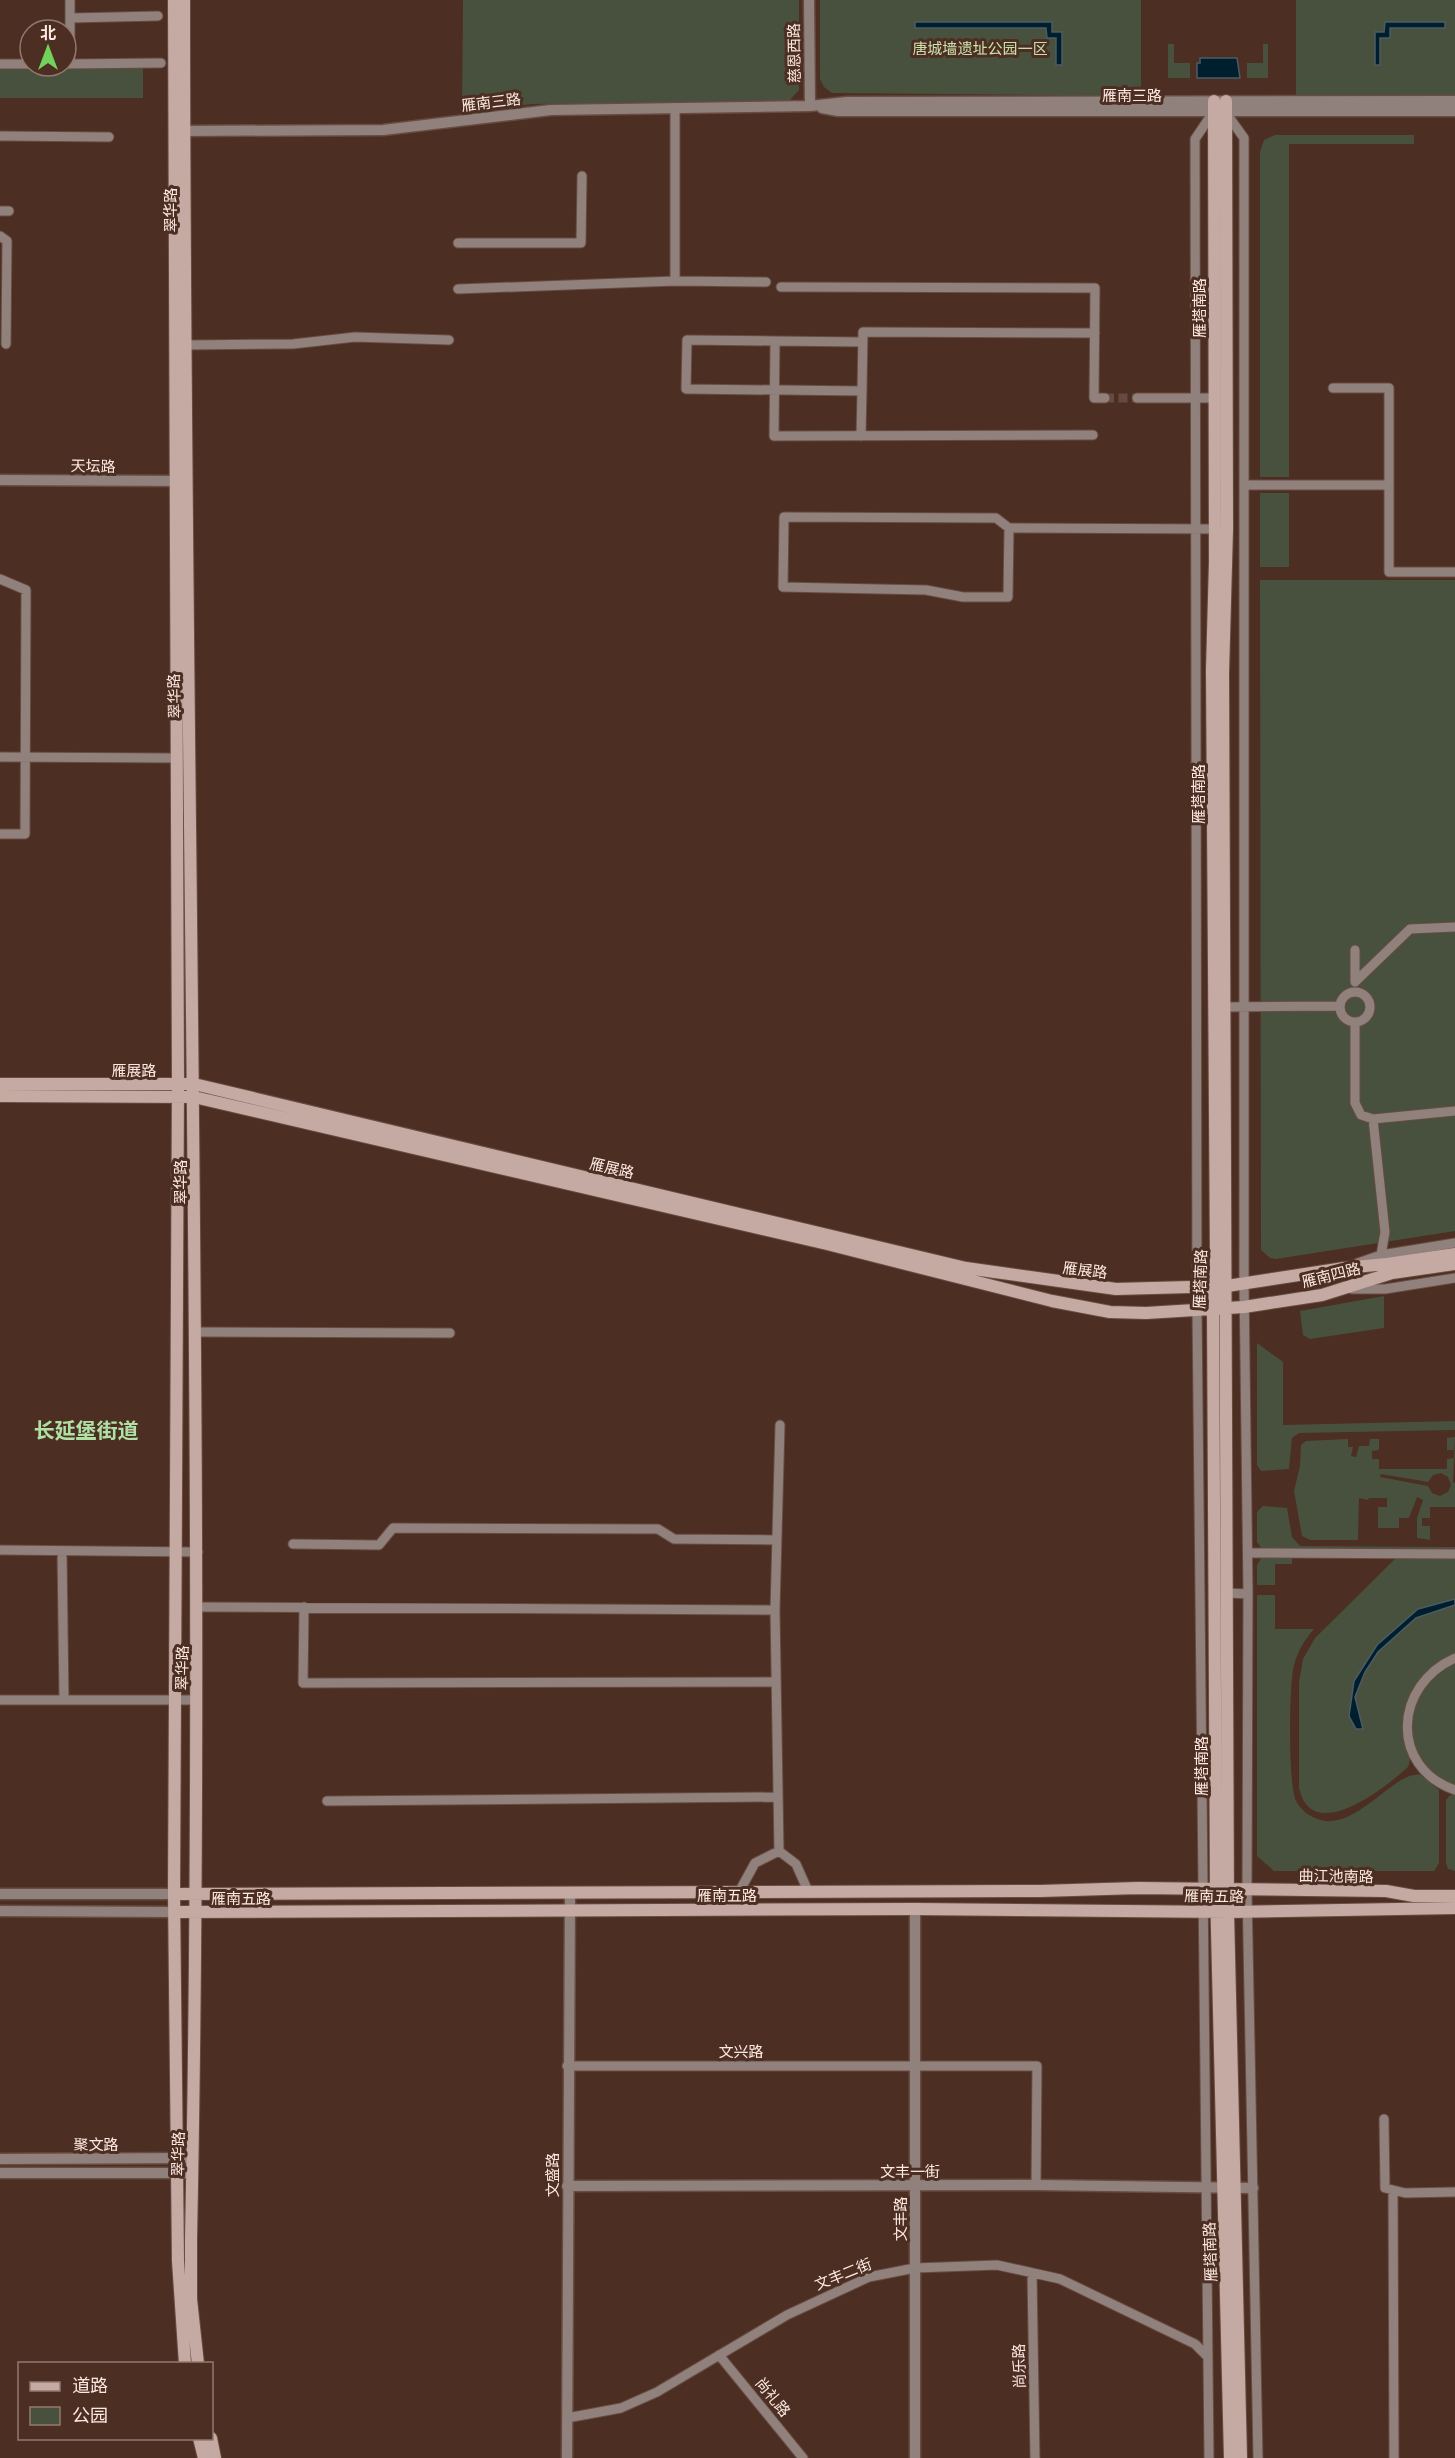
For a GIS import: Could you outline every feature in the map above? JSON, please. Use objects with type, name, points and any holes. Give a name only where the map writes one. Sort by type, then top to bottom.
[{"type":"main road","name":"翠华路","points":[[174,0],[186,345],[176,758],[177,1552],[174,1894],[179,2302],[185,2362]]},
{"type":"main road","name":"翠华路","points":[[184,0],[180,131],[181,482],[194,1091],[198,1552],[191,2299],[198,2362]]},
{"type":"main road","name":"雁塔南路","points":[[1220,107],[1214,398],[1221,529],[1212,670],[1221,1287]]},
{"type":"main road","name":"雁塔南路","points":[[1220,107],[1221,529],[1226,1007],[1220,1310],[1221,1594],[1216,1889],[1223,1912],[1229,2187],[1230,2458]]},
{"type":"main road","name":"雁展路","points":[[0,1084],[177,1091]]},
{"type":"main road","name":"雁展路","points":[[194,1091],[827,1244],[1052,1301],[1110,1312],[1220,1310]]},
{"type":"main road","name":"雁展路","points":[[0,1096],[194,1091],[966,1268],[1116,1289],[1221,1287]]},
{"type":"main road","name":"雁南四路","points":[[1221,1287],[1455,1254]]},
{"type":"main road","name":"雁南四路","points":[[1220,1310],[1346,1289],[1392,1274],[1455,1264]]},
{"type":"main road","name":"雁塔南路","points":[[1221,1594],[1229,1890],[1223,1912]]},
{"type":"main road","name":"曲江池南路","points":[[1216,1889],[1386,1892],[1414,1896],[1455,1896]]},
{"type":"main road","name":"雁南五路","points":[[174,1894],[1216,1889]]},
{"type":"main road","name":"雁南五路","points":[[175,1912],[915,1909],[1248,1912],[1455,1908]]},
{"type":"main road","name":"雁塔南路","points":[[1229,2187],[1241,2458]]},
{"type":"main road","points":[[200,2440],[204,2458]]},
{"type":"main road","points":[[211,2440],[215,2458]]},
{"type":"street","points":[[70,0],[70,18],[158,16]]},
{"type":"street","name":"慈恩西路","points":[[809,0],[810,106]]},
{"type":"street","points":[[78,64],[161,63]]},
{"type":"street","points":[[0,64],[18,64]]},
{"type":"street","name":"雁南三路","points":[[1220,107],[1455,100]]},
{"type":"street","name":"雁南三路","points":[[180,131],[383,130],[551,110],[810,106],[847,102],[1455,111]]},
{"type":"street","points":[[1209,2458],[1204,2187],[1197,1310],[1194,139],[1220,107],[1244,138],[1244,1307],[1248,1553],[1247,1890],[1258,2458]]},
{"type":"street","points":[[675,108],[675,281]]},
{"type":"street","points":[[0,136],[109,137]]},
{"type":"street","points":[[458,243],[581,243],[582,176]]},
{"type":"street","points":[[0,236],[8,241],[6,344]]},
{"type":"street","points":[[458,289],[675,281],[766,282]]},
{"type":"street","points":[[781,287],[1095,288],[1094,398],[1105,398]]},
{"type":"street","points":[[861,436],[863,332],[1095,333]]},
{"type":"street","points":[[186,345],[293,344],[355,337],[449,340]]},
{"type":"street","points":[[862,391],[686,389],[687,340],[863,342]]},
{"type":"street","points":[[774,340],[774,436],[1093,435]]},
{"type":"street","points":[[1333,388],[1389,388],[1389,572],[1455,572]]},
{"type":"street","points":[[1137,398],[1214,398]]},
{"type":"street","name":"天坛路","points":[[0,480],[181,482]]},
{"type":"street","points":[[1244,485],[1389,485]]},
{"type":"street","points":[[1009,528],[1008,597],[963,597],[926,590],[783,587],[784,517],[996,518],[1009,528],[1221,529]]},
{"type":"street","points":[[0,579],[26,590],[25,834],[0,834]]},
{"type":"street","points":[[0,757],[176,758]]},
{"type":"street","points":[[1355,950],[1355,986],[1366,996],[1371,1007],[1366,1018],[1355,1022],[1344,1018],[1340,1006],[1344,996],[1355,986],[1407,931],[1415,928],[1455,927]]},
{"type":"street","points":[[1226,1007],[1340,1006]]},
{"type":"street","points":[[1355,1022],[1356,1107],[1363,1117],[1373,1119],[1455,1111]]},
{"type":"street","points":[[1373,1119],[1385,1232],[1381,1255]]},
{"type":"street","points":[[1344,1268],[1381,1255],[1455,1244]]},
{"type":"street","points":[[1346,1289],[1385,1289],[1455,1278]]},
{"type":"street","points":[[196,1332],[450,1333]]},
{"type":"street","points":[[779,1851],[775,1610],[780,1425]]},
{"type":"street","points":[[293,1544],[379,1545],[393,1528],[658,1529],[674,1539],[777,1540]]},
{"type":"street","points":[[0,1550],[198,1552]]},
{"type":"street","points":[[62,1552],[64,1700]]},
{"type":"street","points":[[1248,1553],[1455,1554]]},
{"type":"street","points":[[1200,1595],[1248,1594]]},
{"type":"street","points":[[197,1607],[775,1610]]},
{"type":"street","points":[[304,1607],[303,1683],[776,1682]]},
{"type":"street","points":[[1455,1658],[1437,1668],[1420,1686],[1409,1709],[1407,1729],[1411,1748],[1422,1769],[1437,1782],[1455,1790]]},
{"type":"street","points":[[0,1700],[196,1701]]},
{"type":"street","points":[[327,1801],[778,1797]]},
{"type":"street","points":[[779,1851],[796,1864],[808,1891]]},
{"type":"street","points":[[740,1892],[755,1863],[779,1851]]},
{"type":"street","name":"文盛路","points":[[567,2458],[567,2066],[570,1893]]},
{"type":"street","name":"雁南五路","points":[[0,1894],[174,1894]]},
{"type":"street","name":"文丰路","points":[[915,1909],[915,2458]]},
{"type":"street","name":"雁南五路","points":[[0,1911],[175,1912]]},
{"type":"street","name":"文兴路","points":[[567,2066],[1037,2066],[1036,2185]]},
{"type":"street","points":[[1383,2119],[1385,2188],[1405,2193],[1455,2192]]},
{"type":"street","name":"聚文路","points":[[0,2159],[193,2158]]},
{"type":"street","name":"聚文路","points":[[0,2173],[192,2173]]},
{"type":"street","name":"文丰一街","points":[[567,2186],[1036,2185],[1253,2188]]},
{"type":"street","points":[[1393,2190],[1394,2458]]},
{"type":"street","name":"文丰二街","points":[[567,2418],[621,2408],[657,2392],[786,2315],[859,2282],[915,2268],[998,2265],[1060,2279],[1195,2344],[1208,2357]]},
{"type":"street","name":"尚乐路","points":[[1032,2273],[1035,2458]]},
{"type":"street","name":"尚礼路","points":[[719,2355],[803,2458]]},
{"type":"green space","points":[[463,0],[799,0],[799,90],[789,101],[533,104],[462,112]]},
{"type":"green space","name":"唐城墙遗址公园一区","points":[[820,0],[1141,0],[1141,96],[832,93],[824,87],[820,79]]},
{"type":"green space","points":[[1296,0],[1455,0],[1455,97],[1296,96]]},
{"type":"green space","points":[[1168,44],[1174,44],[1174,63],[1190,63],[1190,78],[1168,78]]},
{"type":"green space","points":[[1263,44],[1268,44],[1268,78],[1247,78],[1247,63],[1263,63]]},
{"type":"green space","points":[[78,67],[143,67],[143,98],[0,98],[0,68],[18,68],[18,78],[78,78]]},
{"type":"green space","points":[[1275,135],[1414,135],[1414,144],[1289,144],[1289,477],[1260,477],[1260,152],[1264,140]]},
{"type":"green space","points":[[1260,493],[1289,493],[1289,567],[1260,567]]},
{"type":"green space","points":[[1260,580],[1455,580],[1455,1231],[1276,1259],[1270,1258],[1261,1250]]},
{"type":"green space","points":[[1384,1296],[1384,1328],[1310,1339],[1303,1335],[1300,1311]]},
{"type":"green space","points":[[1257,1343],[1283,1362],[1283,1425],[1455,1421],[1455,1430],[1299,1433],[1292,1438],[1289,1469],[1261,1471],[1257,1465]]},
{"type":"green space","points":[[1455,1437],[1454,1450],[1447,1450],[1447,1438]]},
{"type":"green space","points":[[1348,1439],[1348,1447],[1353,1447],[1351,1456],[1356,1457],[1359,1446],[1369,1446],[1370,1439],[1379,1439],[1379,1450],[1372,1451],[1372,1459],[1379,1459],[1379,1469],[1447,1469],[1447,1459],[1454,1458],[1455,1507],[1430,1507],[1430,1518],[1422,1518],[1422,1526],[1430,1526],[1430,1540],[1417,1538],[1417,1518],[1423,1500],[1417,1497],[1409,1518],[1399,1518],[1399,1528],[1378,1528],[1378,1507],[1387,1507],[1387,1498],[1369,1498],[1368,1500],[1359,1498],[1358,1540],[1310,1540],[1302,1536],[1294,1491],[1300,1466],[1301,1445],[1306,1441]],"holes":[[[1441,1473],[1448,1477],[1451,1485],[1448,1492],[1440,1496],[1432,1493],[1428,1486],[1380,1477],[1381,1474],[1428,1482],[1433,1475]]]},
{"type":"green space","points":[[1263,1506],[1287,1508],[1292,1537],[1300,1546],[1455,1547],[1455,1550],[1262,1549],[1257,1542],[1257,1512]]},
{"type":"green space","points":[[1262,1557],[1292,1557],[1292,1564],[1275,1564],[1275,1585],[1257,1585],[1257,1565]]},
{"type":"green space","points":[[1455,1557],[1455,1655],[1443,1661],[1424,1677],[1410,1697],[1404,1722],[1404,1736],[1410,1759],[1408,1767],[1383,1787],[1350,1807],[1333,1812],[1318,1812],[1306,1805],[1299,1788],[1299,1682],[1303,1659],[1315,1638],[1396,1558]]},
{"type":"green space","points":[[1257,1595],[1275,1595],[1275,1629],[1314,1629],[1300,1650],[1292,1676],[1291,1756],[1293,1791],[1298,1805],[1316,1819],[1338,1820],[1365,1807],[1401,1780],[1411,1775],[1421,1775],[1439,1790],[1439,1863],[1434,1871],[1274,1871],[1257,1856]]},
{"type":"green space","points":[[1455,1662],[1455,1787],[1440,1778],[1427,1766],[1418,1753],[1411,1723],[1421,1692],[1434,1676]]},
{"type":"green space","points":[[1455,1794],[1455,1871],[1448,1869],[1446,1863],[1446,1800]]},
{"type":"water","points":[[915,22],[1052,22],[1052,32],[1062,32],[1062,65],[1056,65],[1056,38],[1047,38],[1046,28],[915,28]]},
{"type":"water","points":[[1385,22],[1445,22],[1445,28],[1390,28],[1390,38],[1380,38],[1380,65],[1375,65],[1375,32],[1384,32]]},
{"type":"water","points":[[1200,58],[1237,58],[1240,78],[1197,78],[1197,63],[1200,63]]},
{"type":"water","points":[[1455,1599],[1455,1605],[1416,1618],[1378,1652],[1365,1672],[1355,1697],[1363,1729],[1356,1729],[1349,1716],[1354,1681],[1377,1645],[1418,1609]]},
{"type":"tunnel","points":[[1105,398],[1137,398]]},
{"type":"district","name":"长延堡街道","points":[[86,1430]]}]
